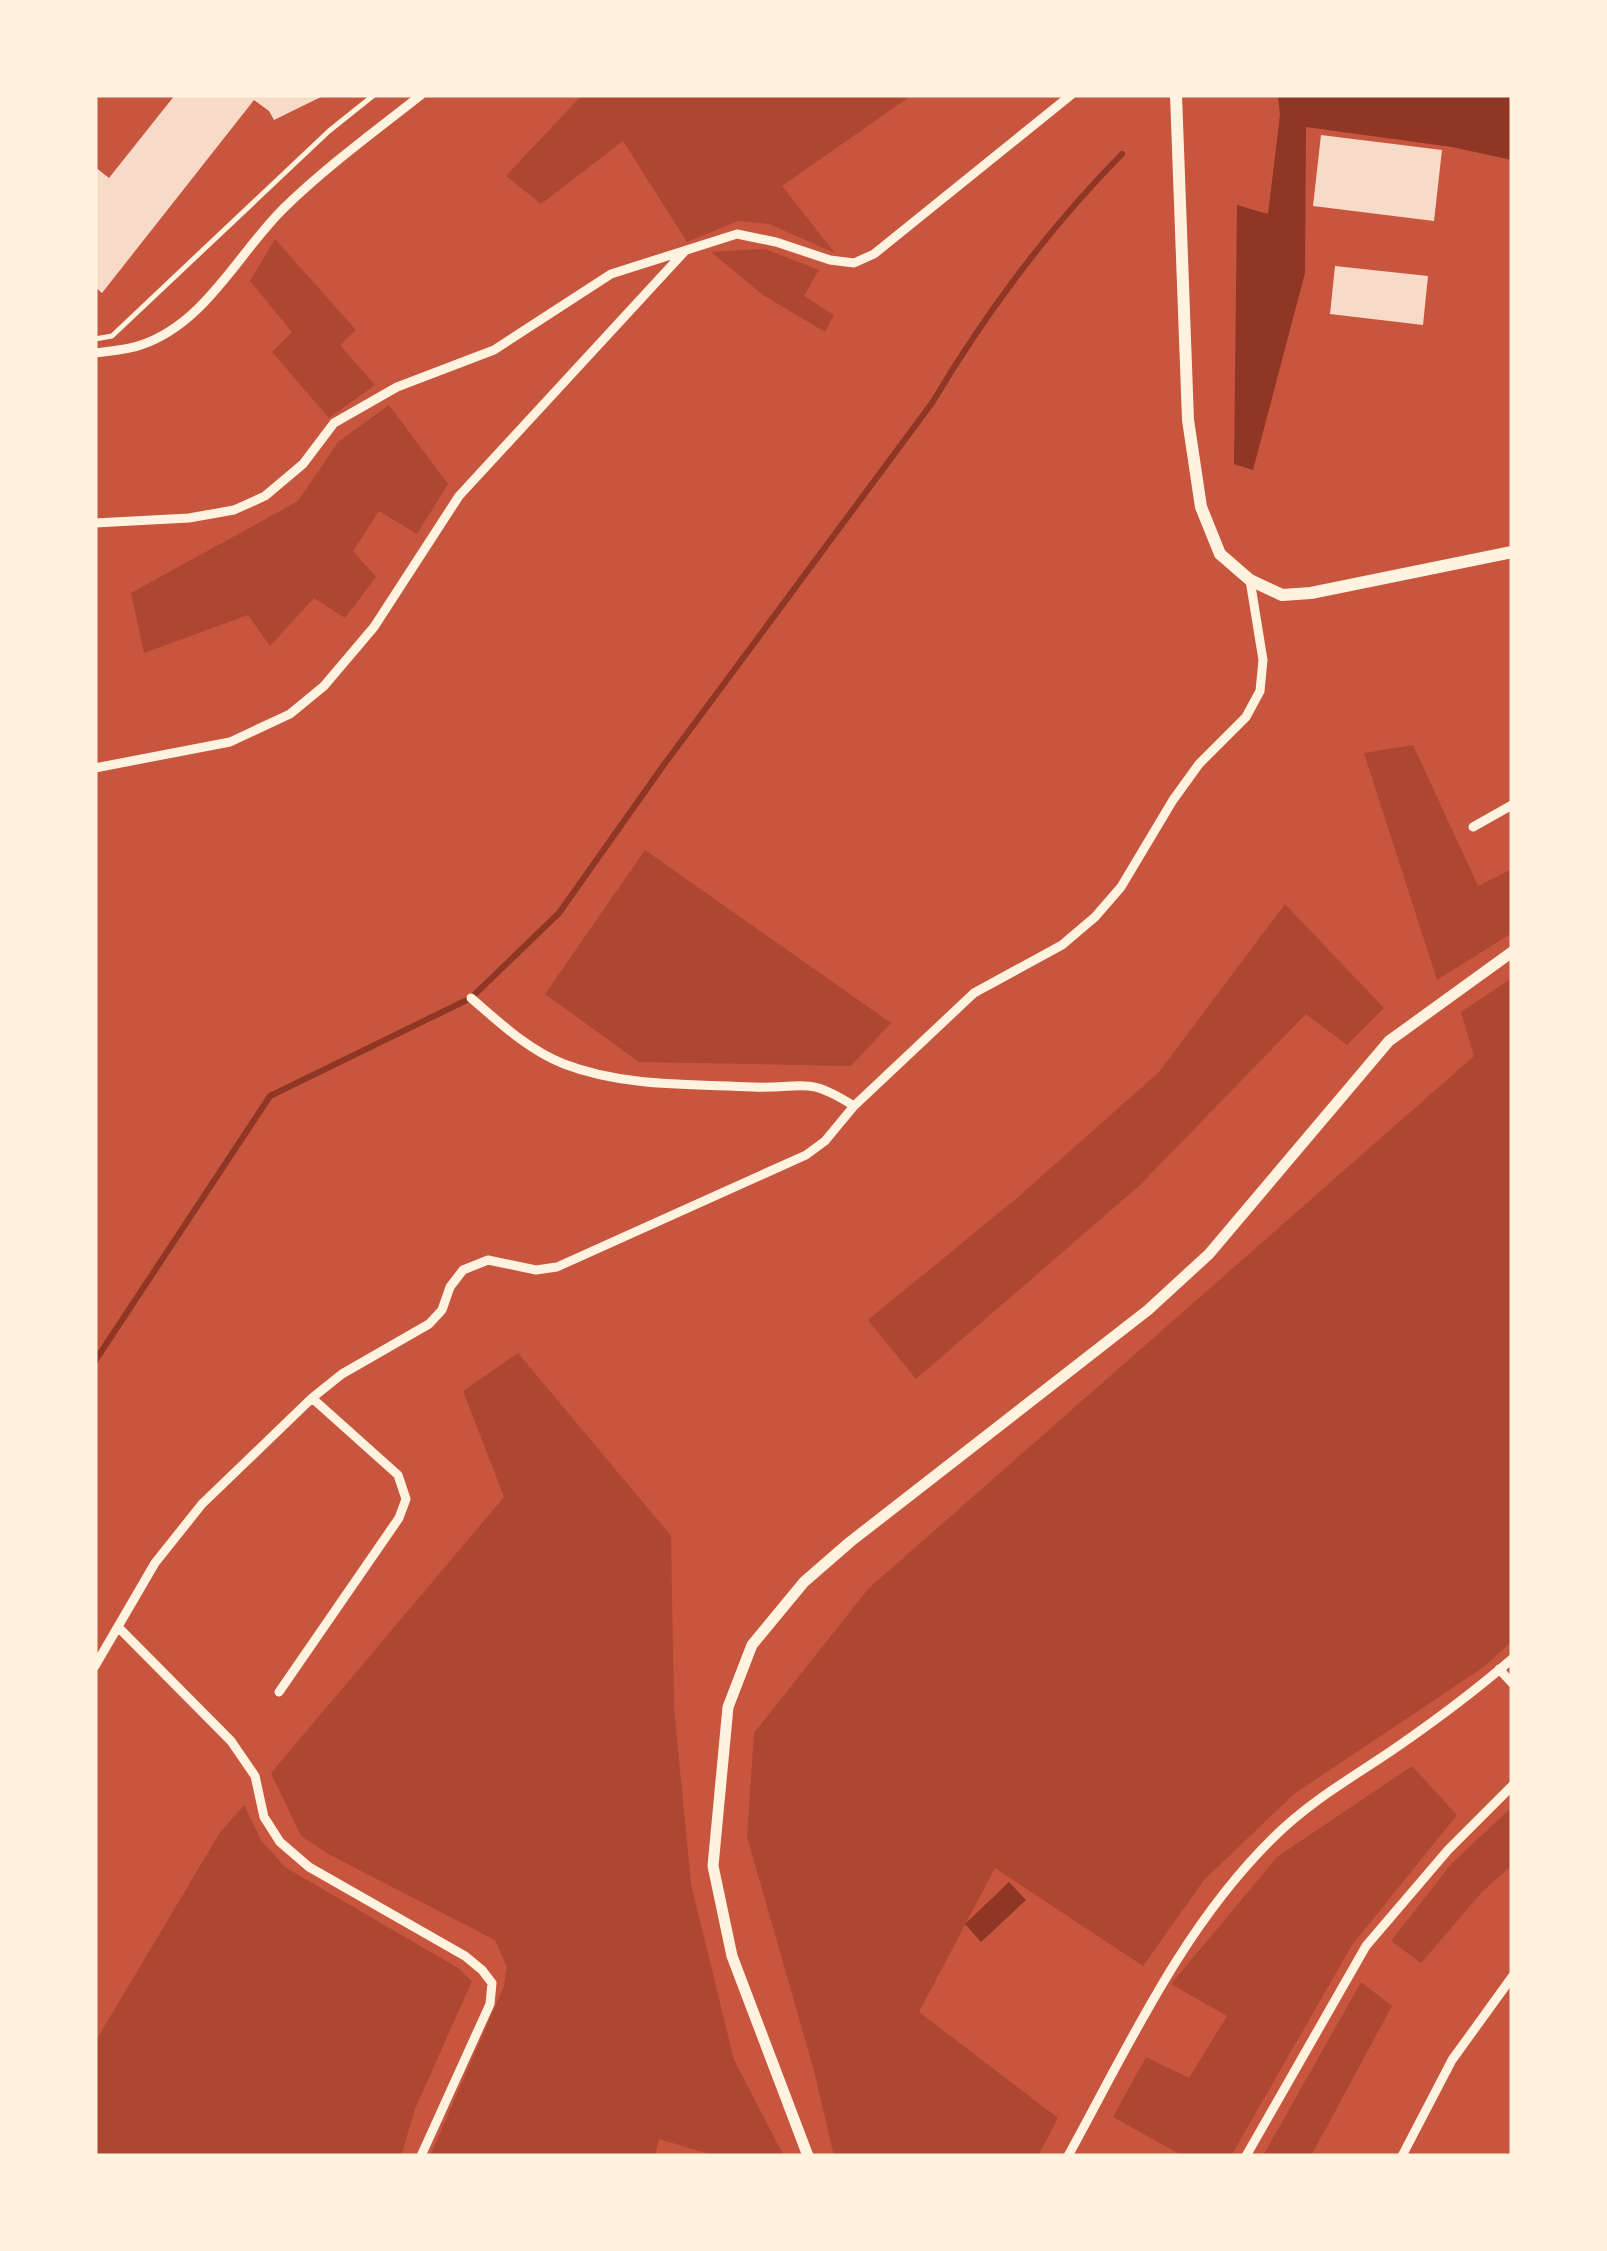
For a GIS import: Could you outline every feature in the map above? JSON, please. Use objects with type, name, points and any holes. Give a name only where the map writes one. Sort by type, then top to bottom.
[{"type":"main road","points":[[1176,95],[1188,420],[1201,506],[1220,554],[1250,580],[1282,595],[1311,593],[1512,552]]},
{"type":"street","points":[[95,353],[140,346],[171,330],[200,306],[305,188],[421,95]]},
{"type":"street","points":[[95,523],[189,518],[234,510],[266,496],[303,464],[334,423],[397,387],[494,350],[612,274],[686,248],[737,234],[854,263],[874,254],[1071,95]]},
{"type":"street","points":[[95,768],[230,742],[290,714],[324,686],[374,628],[459,496],[686,248]]},
{"type":"street","points":[[95,1666],[155,1563],[202,1504],[342,1374],[430,1324],[464,1270],[488,1260],[536,1270],[557,1267],[806,1155],[825,1141],[854,1106],[974,994],[1062,945],[1096,917],[1121,887],[1199,764],[1246,717],[1260,690],[1262,660],[1250,580]]},
{"type":"street","points":[[1473,827],[1512,805]]},
{"type":"street","points":[[808,2156],[732,1956],[714,1866],[728,1708],[752,1645],[804,1582],[850,1542],[1148,1310],[1196,1266],[1388,1041],[1512,952]]},
{"type":"street","points":[[470,998],[519,1038],[562,1063],[618,1080],[772,1088],[804,1083],[826,1088],[854,1106]]},
{"type":"street","points":[[278,1692],[399,1518],[406,1499],[398,1475],[312,1398]]},
{"type":"street","points":[[119,1628],[231,1740],[255,1776],[264,1817],[280,1842],[309,1867],[465,1956],[492,1983],[490,2004],[422,2156]]},
{"type":"street","points":[[1068,2156],[1191,1937],[1274,1836],[1332,1788],[1396,1748],[1512,1658]]},
{"type":"street","points":[[1500,1670],[1512,1683]]},
{"type":"street","points":[[1246,2156],[1366,1946],[1448,1850],[1512,1786]]},
{"type":"street","points":[[1402,2156],[1452,2060],[1512,1977]]},
{"type":"lane","points":[[95,339],[112,336],[329,131],[374,95]]},
{"type":"shaded area","points":[[582,95],[912,95],[782,186],[835,253],[769,224],[738,221],[687,242],[623,141],[541,204],[506,176]]},
{"type":"shaded area","points":[[1278,95],[1512,95],[1512,160],[1452,147],[1306,127],[1305,273],[1253,470],[1234,464],[1237,205],[1268,214],[1280,115]]},
{"type":"shaded area","points":[[275,239],[356,330],[340,345],[375,385],[329,418],[272,352],[292,332],[250,281]]},
{"type":"shaded area","points":[[765,249],[819,270],[804,296],[834,315],[825,332],[763,295],[711,252]]},
{"type":"shaded area","points":[[389,405],[448,484],[417,534],[379,511],[353,551],[376,577],[345,618],[314,598],[270,646],[248,615],[144,653],[131,593],[298,501],[338,442]]},
{"type":"shaded area","points":[[1413,745],[1478,886],[1512,869],[1512,933],[1437,980],[1364,753]]},
{"type":"shaded area","points":[[645,850],[891,1023],[851,1066],[639,1062],[545,994]]},
{"type":"shaded area","points":[[1285,904],[1384,1008],[1347,1045],[1306,1014],[1139,1186],[916,1379],[868,1320],[1017,1198],[1159,1072]]},
{"type":"shaded area","points":[[1512,978],[1512,1641],[1485,1666],[1294,1794],[1204,1880],[1143,1966],[995,1868],[919,2012],[1058,2118],[1038,2156],[834,2156],[813,2067],[747,1837],[754,1733],[868,1589],[1474,1056],[1461,1012]]},
{"type":"shaded area","points":[[518,1353],[671,1536],[674,1707],[691,1884],[734,2060],[784,2156],[716,2156],[659,2139],[655,2156],[430,2156],[504,1986],[507,1967],[495,1940],[330,1855],[301,1836],[271,1773],[504,1497],[463,1391]]},
{"type":"shaded area","points":[[1412,1766],[1457,1815],[1352,1945],[1231,2156],[1183,2156],[1113,2117],[1146,2057],[1189,2078],[1227,2016],[1171,1984],[1277,1857]]},
{"type":"shaded area","points":[[244,1805],[261,1840],[285,1867],[458,1968],[472,1981],[415,2109],[401,2156],[95,2156],[95,2042],[219,1834]]},
{"type":"shaded area","points":[[1512,1807],[1512,1865],[1482,1892],[1421,1963],[1391,1941],[1452,1863]]},
{"type":"shaded area","points":[[1009,1882],[1026,1900],[981,1942],[965,1924]]},
{"type":"shaded area","points":[[1361,1982],[1392,2006],[1311,2156],[1263,2156]]},
{"type":"building","points":[[175,95],[325,95],[274,120],[254,100],[102,293],[95,287],[95,167],[109,178]]},
{"type":"building","points":[[1321,135],[1442,150],[1434,221],[1313,206]]},
{"type":"building","points":[[1335,266],[1428,276],[1423,325],[1330,314]]},
{"type":"waterway","points":[[95,1361],[270,1096],[471,998],[559,913],[932,403],[1020,273],[1122,154]]}]
